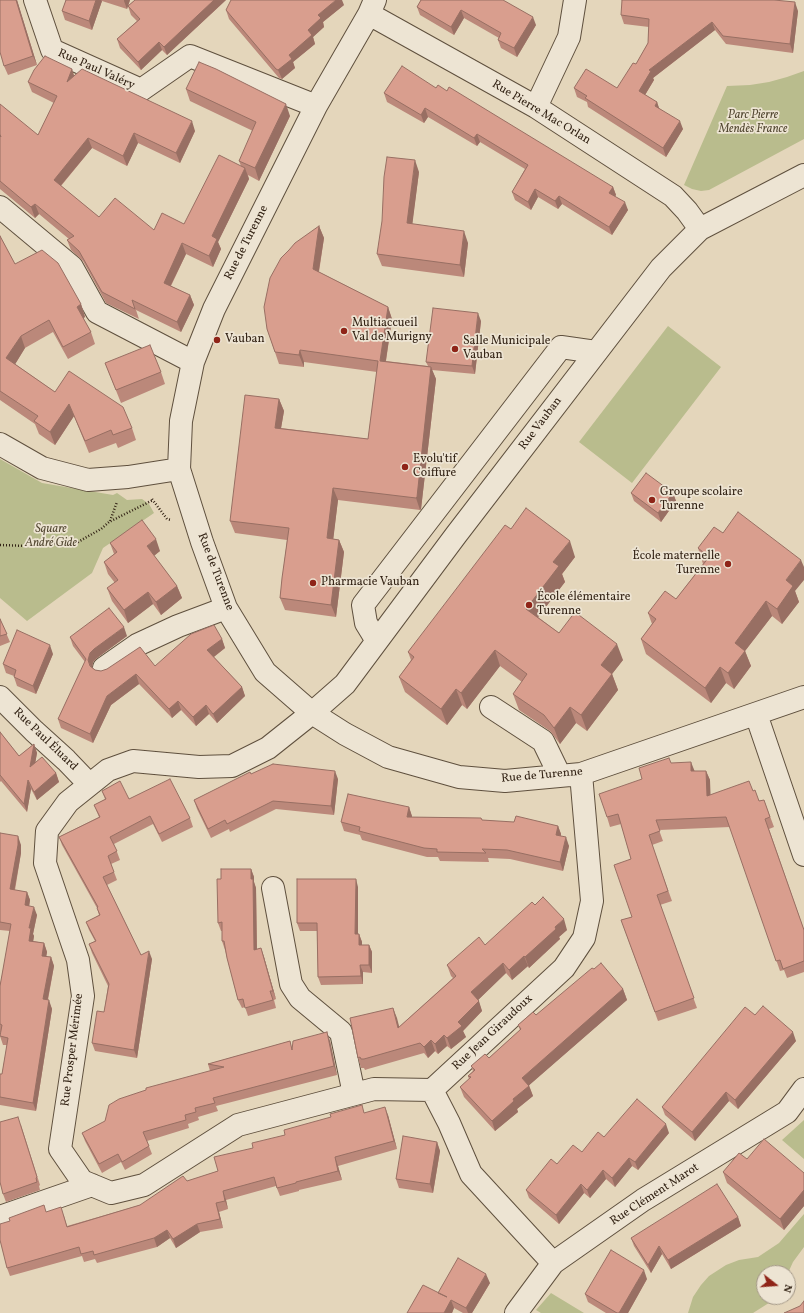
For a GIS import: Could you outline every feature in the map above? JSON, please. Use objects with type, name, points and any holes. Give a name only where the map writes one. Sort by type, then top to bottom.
[{"type":"street","name":"Rue Paul Valéry","points":[[34,0],[52,50],[141,90],[190,56],[316,106]]},
{"type":"street","points":[[536,107],[570,37],[575,0]]},
{"type":"street","name":"Rue de Turenne","points":[[372,7],[316,106],[214,309],[193,362],[181,421],[179,469],[195,520],[226,608],[265,672],[312,713],[345,734],[388,757],[459,777],[505,781],[570,775],[804,697]]},
{"type":"street","name":"Rue Pierre Mac Orlan","points":[[372,7],[536,107],[673,196],[700,229]]},
{"type":"street","name":"Rue Vauban","points":[[312,713],[345,684],[661,268],[700,229],[804,174]]},
{"type":"street","points":[[0,207],[72,267],[97,312],[193,362]]},
{"type":"street","points":[[377,641],[366,623],[363,605],[561,347],[596,352]]},
{"type":"street","points":[[0,444],[42,468],[88,480],[128,477],[179,469]]},
{"type":"street","points":[[104,668],[137,645],[178,626],[226,608]]},
{"type":"street","name":"Rue Paul Éluard","points":[[0,697],[89,784]]},
{"type":"street","points":[[491,707],[543,741],[570,775]]},
{"type":"street","name":"Rue Prosper Mérimée","points":[[312,713],[268,748],[232,766],[198,767],[133,761],[108,770],[68,802],[47,831],[45,863],[78,960],[82,996],[60,1149],[82,1181],[111,1194],[144,1185],[238,1125],[374,1090],[432,1090]]},
{"type":"street","points":[[756,714],[804,855]]},
{"type":"street","name":"Rue Jean Giraudoux","points":[[432,1090],[564,968],[584,938],[592,901],[570,775]]},
{"type":"street","points":[[273,888],[291,984],[300,998],[341,1032],[354,1094]]},
{"type":"street","name":"Rue Clément Marot","points":[[516,1313],[553,1263],[643,1200],[787,1112],[804,1089]]},
{"type":"street","points":[[432,1090],[449,1123],[471,1174],[553,1263]]},
{"type":"street","points":[[0,1217],[92,1185]]},
{"type":"path","points":[[149,497],[153,500],[167,520],[195,520]]},
{"type":"path","points":[[0,546],[27,546],[78,542],[110,522],[153,500]]},
{"type":"path","points":[[110,522],[118,501]]},
{"type":"green space","name":"Parc Pierre Mendès France","points":[[804,71],[804,139],[709,190],[701,191],[684,185],[727,86],[769,82]]},
{"type":"green space","points":[[668,326],[721,367],[632,483],[579,442]]},
{"type":"green space","name":"Square André Gide","points":[[0,459],[42,483],[113,495],[117,493],[127,500],[142,499],[149,504],[154,513],[103,548],[92,573],[27,621],[0,598]]},
{"type":"green space","points":[[804,1120],[804,1159],[782,1140]]},
{"type":"green space","points":[[804,1214],[804,1247],[792,1265],[756,1265],[756,1305],[766,1305],[753,1313],[688,1313],[693,1297],[709,1276],[726,1265],[739,1260],[758,1257],[779,1243]]},
{"type":"green space","points":[[551,1293],[584,1313],[541,1313],[536,1310]]},
{"type":"building","points":[[0,0],[16,0],[33,56],[4,66],[0,52]]},
{"type":"building","points":[[66,0],[96,0],[89,21],[62,11]]},
{"type":"building","points":[[135,0],[214,0],[164,47],[159,42],[138,62],[117,39],[140,19],[128,6]]},
{"type":"building","points":[[231,0],[336,0],[318,15],[321,18],[308,30],[312,35],[289,55],[292,59],[278,70],[226,10]]},
{"type":"building","points":[[421,0],[503,0],[533,17],[514,48],[498,40],[501,33],[461,10],[451,27],[417,7]]},
{"type":"building","points":[[622,0],[774,0],[795,2],[790,44],[723,36],[712,22],[649,70],[651,71],[639,91],[657,102],[655,106],[680,121],[663,148],[585,98],[587,96],[574,88],[586,69],[617,88],[633,63],[636,64],[648,43],[649,19],[621,15]]},
{"type":"building","points":[[45,56],[72,69],[67,82],[82,69],[192,121],[176,153],[134,133],[123,156],[88,138],[54,180],[99,217],[115,198],[154,230],[162,213],[184,224],[219,155],[245,168],[212,236],[217,239],[209,256],[182,243],[164,283],[190,295],[177,322],[132,300],[135,309],[102,292],[79,251],[67,240],[74,236],[35,204],[31,207],[0,181],[0,104],[38,135],[57,96],[28,82],[34,70]]},
{"type":"building","points":[[199,62],[286,104],[255,168],[239,161],[256,122],[186,89]]},
{"type":"building","points":[[402,66],[436,88],[438,85],[447,91],[449,87],[613,187],[609,193],[625,202],[609,227],[559,196],[555,201],[535,189],[528,202],[512,192],[528,165],[477,134],[474,138],[425,108],[421,115],[384,93]]},
{"type":"building","points":[[387,157],[415,160],[407,223],[464,231],[460,265],[377,254],[382,221],[384,177]]},
{"type":"building","points":[[319,226],[313,269],[388,307],[380,361],[431,367],[417,497],[333,488],[327,538],[339,540],[331,605],[280,598],[289,528],[230,521],[245,395],[279,399],[275,428],[368,439],[378,361],[300,350],[299,355],[275,352],[267,329],[264,307],[270,278],[281,258],[295,243]]},
{"type":"building","points":[[0,236],[15,264],[42,250],[58,263],[81,304],[77,307],[91,332],[63,347],[49,320],[21,336],[6,358],[55,392],[69,371],[123,407],[132,428],[113,435],[111,430],[85,441],[69,404],[50,432],[34,421],[38,416],[0,391]]},
{"type":"building","name":"Salle Municipale Vauban","points":[[433,308],[478,313],[472,366],[426,362]]},
{"type":"building","points":[[150,345],[161,372],[116,390],[105,363]]},
{"type":"building","points":[[646,473],[673,493],[658,513],[631,493]]},
{"type":"building","points":[[526,508],[570,541],[553,562],[559,566],[526,609],[559,633],[575,612],[617,644],[601,665],[612,674],[581,715],[570,707],[554,728],[544,715],[513,694],[527,674],[495,650],[461,693],[456,689],[441,709],[399,677],[414,657],[408,652],[505,525],[511,529]]},
{"type":"building","points":[[738,512],[801,560],[786,580],[793,586],[777,609],[766,601],[735,643],[745,651],[728,673],[720,667],[705,688],[641,639],[656,619],[648,613],[665,591],[676,599],[709,557],[698,548],[714,527],[723,533]]},
{"type":"building","points":[[142,520],[156,539],[147,546],[177,586],[156,602],[148,592],[124,610],[107,588],[118,580],[104,562],[117,552],[110,543]]},
{"type":"building","points":[[109,608],[124,627],[90,653],[88,660],[90,666],[95,670],[101,671],[107,669],[140,647],[155,666],[191,634],[214,625],[222,639],[207,650],[242,687],[213,714],[206,705],[193,717],[178,701],[169,709],[136,674],[107,696],[90,734],[58,719],[86,659],[70,637]]},
{"type":"building","points":[[0,619],[7,634],[0,636]]},
{"type":"building","points":[[17,630],[50,645],[33,686],[14,677],[16,670],[3,664]]},
{"type":"building","points":[[0,732],[19,756],[34,744],[30,767],[42,757],[56,773],[34,792],[28,780],[24,804],[0,775]]},
{"type":"building","points":[[669,758],[671,763],[691,762],[691,771],[706,771],[707,796],[749,781],[753,791],[755,790],[759,801],[764,800],[770,817],[765,819],[804,930],[804,961],[783,969],[780,960],[776,961],[726,817],[656,820],[660,831],[649,835],[668,891],[657,895],[694,998],[655,1012],[621,920],[632,917],[614,865],[631,859],[618,814],[607,817],[599,794],[642,779],[639,768]]},
{"type":"building","points":[[273,764],[335,771],[331,806],[273,801],[227,824],[225,820],[208,829],[194,800],[250,772],[251,774]]},
{"type":"building","points":[[170,779],[190,818],[159,834],[150,816],[110,837],[117,851],[108,856],[114,872],[103,877],[141,955],[149,951],[134,1050],[92,1043],[97,1011],[104,1012],[109,984],[89,944],[96,941],[86,922],[100,915],[97,908],[98,907],[59,837],[100,817],[94,805],[106,799],[102,791],[120,781],[129,799]]},
{"type":"building","points":[[348,794],[409,807],[407,817],[481,818],[482,820],[514,822],[516,816],[558,826],[556,835],[566,837],[560,862],[507,850],[482,849],[486,853],[437,852],[437,849],[424,848],[359,831],[360,827],[341,822]]},
{"type":"building","points":[[0,833],[18,836],[18,845],[10,889],[27,892],[25,905],[34,907],[29,928],[31,928],[29,941],[44,943],[42,956],[51,957],[43,999],[49,1000],[33,1103],[0,1097],[0,1074],[2,1074],[8,1038],[0,1036],[2,1025],[0,1024],[0,986],[11,924],[0,922]]},
{"type":"building","points":[[221,869],[251,869],[251,879],[253,879],[254,950],[261,948],[273,991],[270,991],[273,1000],[245,1008],[243,999],[238,1000],[224,941],[222,941],[222,922],[218,923],[217,879],[221,879]]},
{"type":"building","points":[[297,879],[356,879],[355,934],[359,934],[359,945],[369,945],[369,965],[360,965],[361,976],[318,977],[317,923],[297,923]]},
{"type":"building","points":[[543,897],[564,919],[555,927],[556,929],[509,970],[503,963],[471,992],[479,1001],[458,1022],[462,1026],[447,1038],[444,1035],[435,1044],[431,1040],[424,1047],[420,1043],[364,1059],[361,1059],[360,1057],[358,1058],[350,1018],[393,1008],[398,1028],[456,976],[447,965],[479,937],[485,945],[532,902],[535,905]]},
{"type":"building","points":[[601,963],[623,989],[522,1078],[529,1086],[513,1099],[514,1101],[492,1121],[460,1087],[471,1077],[468,1076],[475,1070],[471,1066],[485,1054],[489,1058],[521,1029],[518,1025],[533,1012],[536,1015],[592,968],[594,969]]},
{"type":"building","points":[[763,1006],[793,1032],[735,1100],[726,1092],[692,1132],[662,1107],[745,1007],[755,1015]]},
{"type":"building","points":[[327,1032],[334,1066],[213,1098],[215,1103],[195,1108],[196,1112],[185,1115],[186,1120],[143,1132],[149,1146],[122,1162],[118,1154],[99,1164],[82,1133],[105,1121],[109,1105],[119,1099],[146,1090],[146,1088],[224,1067],[208,1064],[290,1041],[292,1050],[293,1041]]},
{"type":"building","points":[[637,1099],[666,1124],[635,1162],[629,1158],[612,1178],[603,1170],[587,1190],[581,1184],[556,1215],[526,1190],[551,1159],[557,1164],[573,1145],[582,1152],[598,1132],[604,1137]]},
{"type":"building","points":[[362,1105],[364,1113],[385,1107],[394,1141],[335,1157],[338,1171],[277,1188],[274,1177],[223,1191],[225,1201],[216,1203],[220,1219],[197,1224],[173,1239],[167,1230],[154,1238],[94,1255],[93,1251],[81,1254],[79,1247],[7,1268],[0,1240],[0,1224],[10,1221],[9,1218],[44,1205],[46,1212],[61,1207],[67,1227],[140,1205],[183,1176],[187,1181],[218,1171],[214,1157],[253,1148],[252,1143],[285,1135],[284,1130],[331,1117],[330,1114]]},
{"type":"building","points":[[18,1117],[37,1177],[37,1182],[3,1194],[0,1182],[0,1122]]},
{"type":"building","points":[[403,1136],[437,1142],[430,1184],[396,1179]]},
{"type":"building","points":[[764,1139],[804,1173],[804,1190],[780,1219],[723,1172],[739,1153],[747,1159]]},
{"type":"building","points":[[717,1184],[738,1217],[668,1260],[659,1246],[648,1265],[631,1238]]},
{"type":"building","points":[[611,1250],[644,1270],[619,1313],[585,1294]]},
{"type":"building","points":[[458,1258],[486,1274],[466,1308],[451,1300],[444,1313],[407,1313],[423,1285],[438,1293]]},
{"type":"building","points":[[804,1301],[804,1313],[784,1313],[800,1306]]},
{"type":"place","name":"Multiaccueil Val de Murigny","points":[[344,331]]},
{"type":"place","name":"Vauban","points":[[217,340]]},
{"type":"place","name":"Salle Municipale Vauban","points":[[455,349]]},
{"type":"place","name":"Evolu'tif Coiffure","points":[[405,467]]},
{"type":"place","name":"Groupe scolaire Turenne","points":[[652,500]]},
{"type":"place","name":"École maternelle Turenne","points":[[728,564]]},
{"type":"place","name":"Pharmacie Vauban","points":[[313,583]]},
{"type":"place","name":"École élémentaire Turenne","points":[[529,605]]}]
